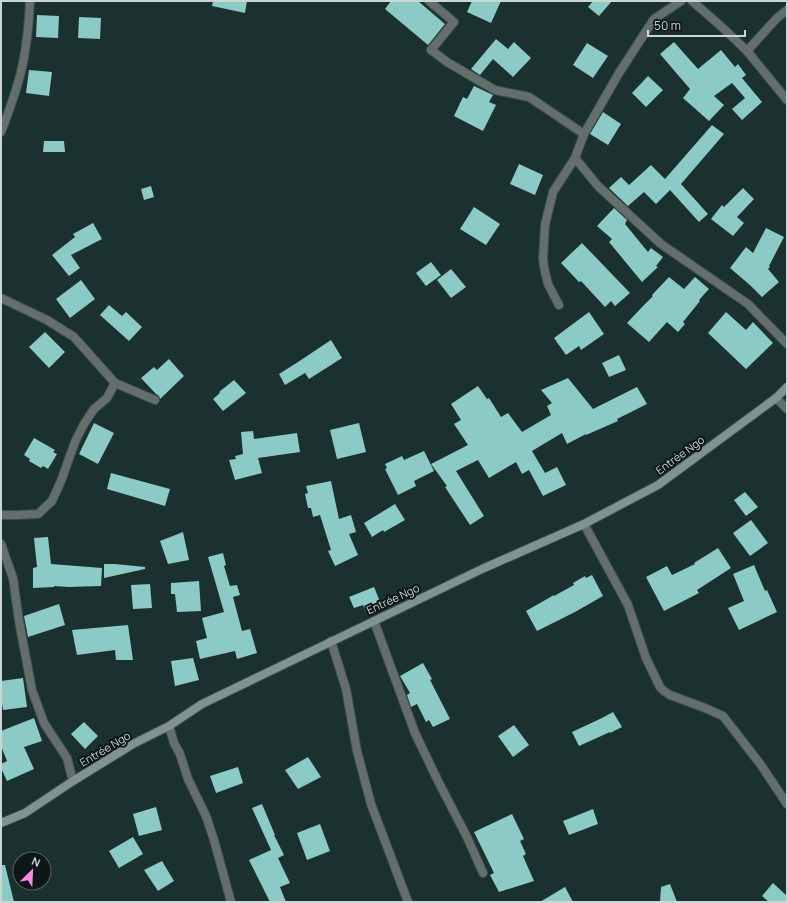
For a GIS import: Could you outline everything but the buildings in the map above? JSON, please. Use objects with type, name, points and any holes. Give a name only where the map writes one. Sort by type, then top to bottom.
[{"type":"street","points":[[1,132],[14,99],[23,63],[30,1]]},
{"type":"street","points":[[429,1],[454,22],[432,50],[447,62],[495,90],[529,97],[584,134]]},
{"type":"street","points":[[559,305],[548,284],[544,272],[543,259],[545,225],[553,192],[575,158],[584,134],[619,72],[654,19],[681,1]]},
{"type":"street","points":[[692,1],[747,51],[787,100]]},
{"type":"street","points":[[747,51],[777,18],[787,10]]},
{"type":"street","points":[[575,158],[598,186],[661,244],[748,304],[787,344]]},
{"type":"street","points":[[1,298],[47,320],[74,337],[115,382],[155,400]]},
{"type":"street","points":[[1,514],[38,514],[52,501],[75,442],[84,424],[94,409],[108,398],[115,382]]},
{"type":"street","name":"Entrée Ngo","points":[[1,823],[25,813],[73,780],[168,726],[202,704],[482,569],[584,524],[658,485],[776,398],[787,387]]},
{"type":"street","points":[[776,398],[787,409]]},
{"type":"street","points":[[584,524],[628,605],[646,658],[660,687],[670,695],[723,716],[761,765],[787,804]]},
{"type":"street","points":[[1,544],[12,578],[32,690],[44,723],[67,758],[73,780]]},
{"type":"street","points":[[374,620],[415,733],[467,837],[483,873]]},
{"type":"street","points":[[331,641],[346,689],[357,751],[371,804],[408,902]]},
{"type":"street","points":[[168,726],[180,754],[188,779],[208,822],[223,869],[231,902]]}]
